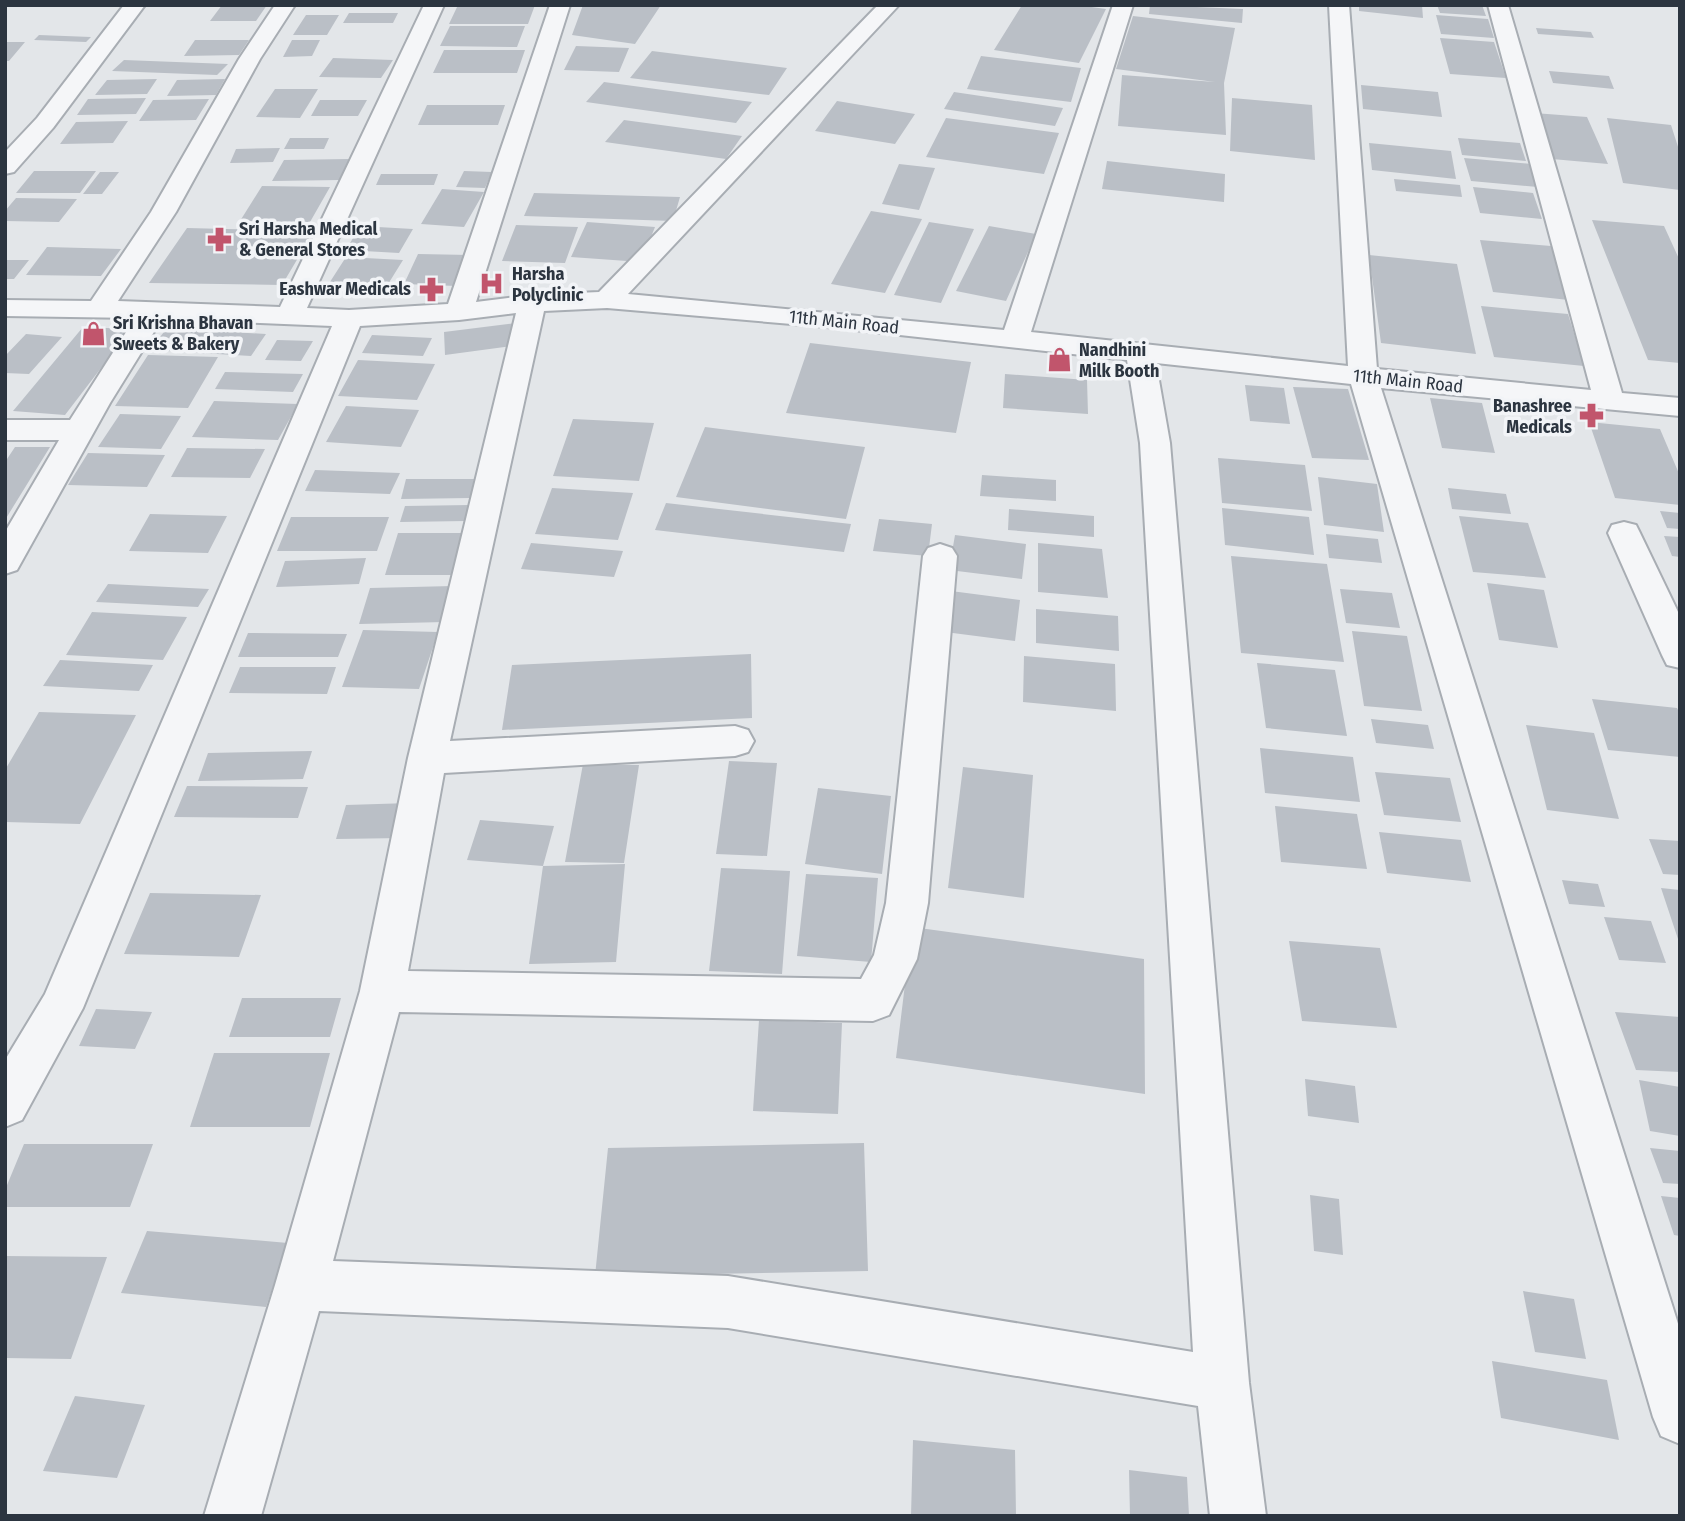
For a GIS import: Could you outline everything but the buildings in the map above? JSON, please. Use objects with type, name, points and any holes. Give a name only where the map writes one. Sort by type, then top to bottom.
[{"type":"street","points":[[5,167],[45,124],[135,5]]},
{"type":"street","points":[[99,309],[133,262],[199,152],[258,41],[285,5]]},
{"type":"street","points":[[289,317],[434,5]]},
{"type":"street","points":[[459,312],[560,5]]},
{"type":"street","points":[[607,300],[889,5]]},
{"type":"street","points":[[1014,341],[1123,5]]},
{"type":"street","points":[[1339,5],[1363,377],[1680,1417]]},
{"type":"street","points":[[1497,5],[1609,400]]},
{"type":"street","name":"11th Main Road","points":[[5,308],[154,310],[349,318],[459,312],[532,303],[607,300],[827,319],[1014,341],[1680,407]]},
{"type":"street","points":[[232,1516],[301,1285],[382,991],[427,758],[532,303]]},
{"type":"street","points":[[5,562],[79,430],[154,310]]},
{"type":"street","points":[[5,1104],[61,1008],[349,318]]},
{"type":"street","points":[[1140,353],[1155,443],[1222,1383],[1238,1516]]},
{"type":"street","points":[[5,430],[79,430]]},
{"type":"street","points":[[1624,533],[1680,655]]},
{"type":"street","points":[[382,991],[873,1000],[895,959],[907,903],[940,556]]},
{"type":"street","points":[[427,758],[735,741]]},
{"type":"street","points":[[301,1285],[728,1302],[1222,1383]]},
{"type":"place","name":"Sri Harsha Medical & General Stores","points":[[219,239]]},
{"type":"place","name":"Harsha Polyclinic","points":[[492,284]]},
{"type":"place","name":"Eashwar Medicals","points":[[431,289]]},
{"type":"place","name":"Sri Krishna Bhavan Sweets & Bakery","points":[[93,333]]},
{"type":"place","name":"Nandhini Milk Booth","points":[[1059,360]]},
{"type":"place","name":"Banashree Medicals","points":[[1592,416]]}]
